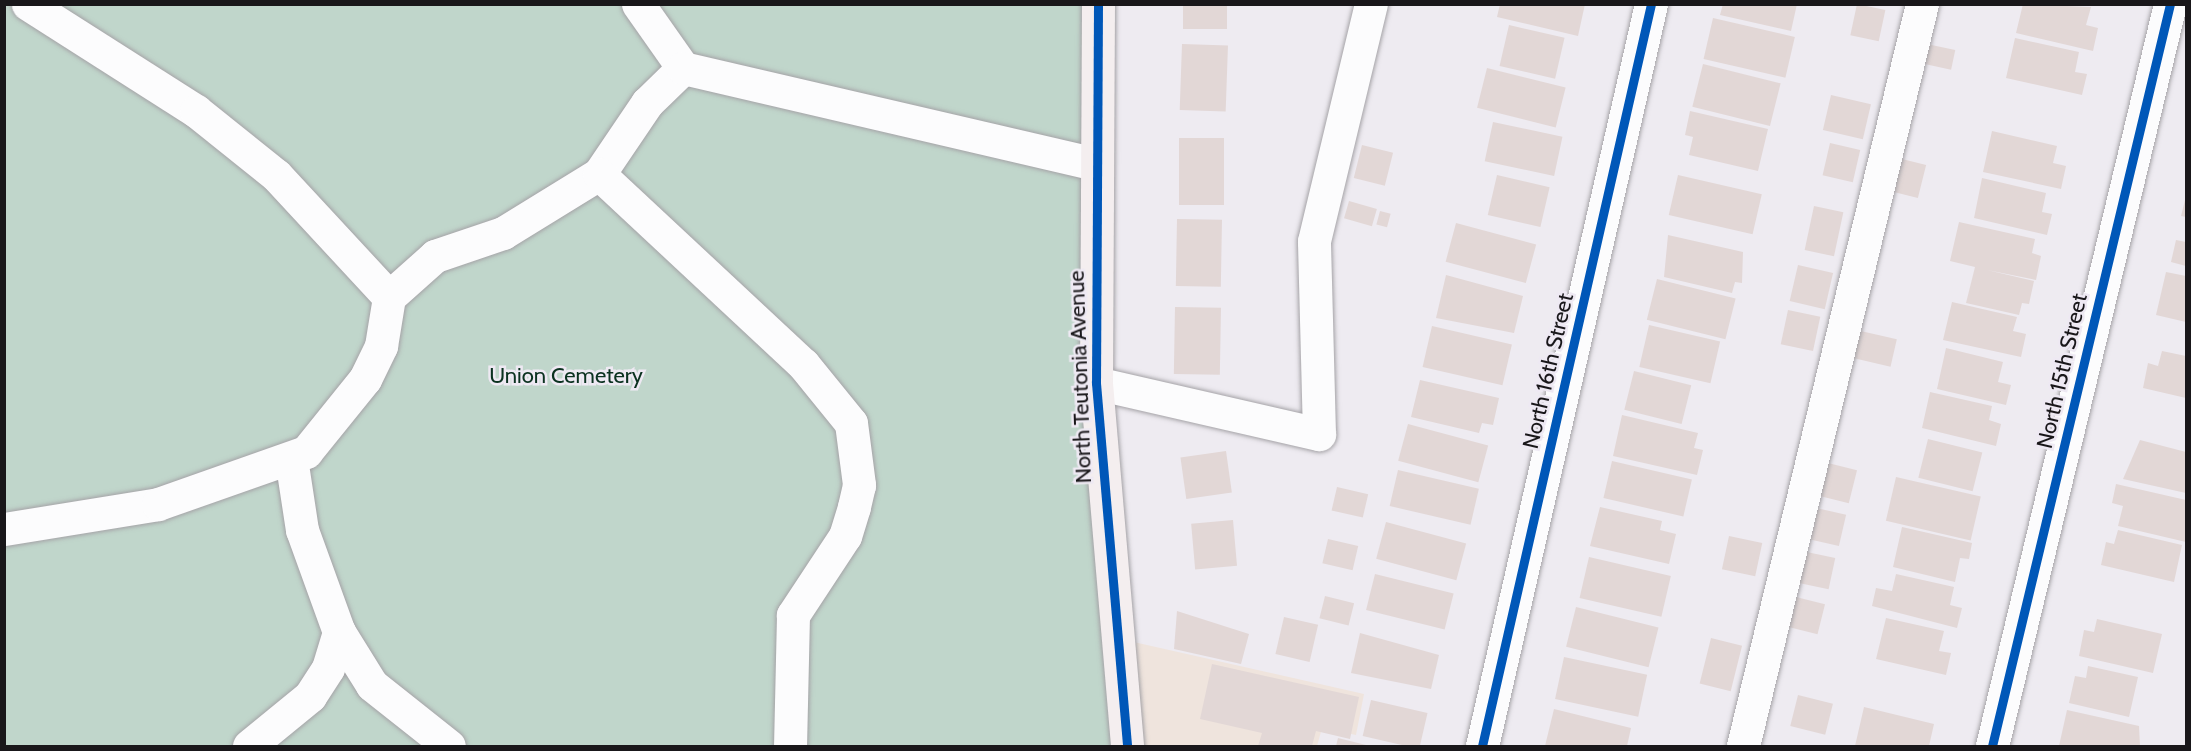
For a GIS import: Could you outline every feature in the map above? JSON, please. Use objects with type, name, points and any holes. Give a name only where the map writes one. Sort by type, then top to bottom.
[{"type":"main road","name":"North Teutonia Avenue","points":[[1098,4],[1094,164],[1096,384],[1127,747]]},
{"type":"street","points":[[28,4],[196,111],[249,154],[389,297]]},
{"type":"street","points":[[638,4],[683,68],[1094,164]]},
{"type":"street","points":[[1096,384],[1319,434],[1314,241],[1371,4]]},
{"type":"street","name":"North 16th Street","points":[[1482,747],[1651,4]]},
{"type":"street","points":[[1743,747],[1922,4]]},
{"type":"street","name":"North 15th Street","points":[[1992,747],[2170,4]]},
{"type":"street","points":[[4,529],[158,504],[306,452],[365,379],[381,346],[389,297],[435,256],[503,233],[599,174],[647,103],[683,68]]},
{"type":"street","points":[[599,174],[803,364],[851,423],[859,485],[854,507],[844,536],[793,615],[790,747]]},
{"type":"street","points":[[291,458],[303,530],[339,632],[372,685],[449,747]]},
{"type":"street","points":[[249,747],[309,696],[328,668],[339,632]]},
{"type":"shaded area","points":[[1116,638],[1364,694],[1356,735],[1322,728],[1317,746],[1127,746]]},
{"type":"green space","name":"Union Cemetery","points":[[4,5],[1098,5],[1094,164],[1127,746],[5,746]]},
{"type":"building","points":[[1183,4],[1227,4],[1227,29],[1183,29]]},
{"type":"building","points":[[1500,4],[1585,4],[1578,36],[1497,17]]},
{"type":"building","points":[[1723,4],[1797,4],[1791,31],[1720,15]]},
{"type":"building","points":[[1857,4],[1885,10],[1879,41],[1850,35]]},
{"type":"building","points":[[2023,4],[2091,7],[2086,25],[2098,28],[2093,51],[2016,33]]},
{"type":"building","points":[[1713,18],[1795,37],[1785,78],[1704,59]]},
{"type":"building","points":[[1509,25],[1565,38],[1555,79],[1500,66]]},
{"type":"building","points":[[2015,38],[2079,52],[2075,72],[2087,74],[2082,95],[2006,78]]},
{"type":"building","points":[[1922,43],[1955,50],[1951,70],[1918,63]]},
{"type":"building","points":[[1182,44],[1228,46],[1226,112],[1180,110]]},
{"type":"building","points":[[1703,64],[1781,83],[1770,126],[1692,107]]},
{"type":"building","points":[[1487,68],[1566,88],[1556,127],[1477,108]]},
{"type":"building","points":[[1831,95],[1871,104],[1863,139],[1823,130]]},
{"type":"building","points":[[1690,111],[1768,129],[1758,171],[1689,155],[1693,137],[1685,135]]},
{"type":"building","points":[[1493,122],[1562,137],[1554,176],[1485,161]]},
{"type":"building","points":[[1992,131],[2057,146],[2053,163],[2066,166],[2061,189],[1983,172]]},
{"type":"building","points":[[1179,138],[1224,138],[1224,205],[1179,205]]},
{"type":"building","points":[[1830,143],[1860,150],[1853,182],[1823,175]]},
{"type":"building","points":[[1362,145],[1393,153],[1385,186],[1354,178]]},
{"type":"building","points":[[1898,158],[1926,165],[1918,198],[1890,191]]},
{"type":"building","points":[[1497,175],[1550,187],[1540,227],[1488,215]]},
{"type":"building","points":[[1678,175],[1762,194],[1753,234],[1669,215]]},
{"type":"building","points":[[1982,178],[2046,193],[2042,212],[2052,214],[2047,235],[1974,218]]},
{"type":"building","points":[[2186,196],[2186,217],[2181,216]]},
{"type":"building","points":[[1349,201],[1377,209],[1372,226],[1344,218]]},
{"type":"building","points":[[1814,206],[1843,212],[1834,256],[1805,250]]},
{"type":"building","points":[[1380,211],[1391,214],[1387,227],[1376,225]]},
{"type":"building","points":[[1177,219],[1222,220],[1221,287],[1176,286]]},
{"type":"building","points":[[1959,222],[2035,239],[2032,253],[2041,256],[2036,280],[1987,270],[2034,281],[2029,304],[2022,303],[2019,315],[1966,303],[1975,267],[1950,261]]},
{"type":"building","points":[[1456,223],[1536,244],[1526,283],[1446,262]]},
{"type":"building","points":[[1668,235],[1743,252],[1742,283],[1735,282],[1732,293],[1664,277]]},
{"type":"building","points":[[2176,240],[2186,242],[2186,266],[2171,262]]},
{"type":"building","points":[[1798,265],[1833,273],[1825,309],[1790,301]]},
{"type":"building","points":[[2166,272],[2186,276],[2186,322],[2156,315]]},
{"type":"building","points":[[1446,275],[1523,296],[1514,333],[1436,318]]},
{"type":"building","points":[[1657,279],[1736,299],[1725,339],[1647,320]]},
{"type":"building","points":[[1952,302],[2017,317],[2013,331],[2026,334],[2021,357],[1943,340]]},
{"type":"building","points":[[1175,307],[1221,308],[1220,375],[1174,374]]},
{"type":"building","points":[[1788,310],[1820,317],[1813,351],[1781,344]]},
{"type":"building","points":[[1649,325],[1720,341],[1710,383],[1639,367]]},
{"type":"building","points":[[1432,326],[1512,344],[1502,385],[1423,367]]},
{"type":"building","points":[[1852,329],[1897,339],[1891,367],[1846,356]]},
{"type":"building","points":[[1946,348],[2003,362],[1998,382],[2011,385],[2006,405],[1937,389]]},
{"type":"building","points":[[2162,351],[2186,356],[2186,398],[2143,388],[2148,363],[2158,366]]},
{"type":"building","points":[[1634,371],[1691,385],[1682,424],[1624,410]]},
{"type":"building","points":[[1420,380],[1499,398],[1493,425],[1482,423],[1479,433],[1411,417]]},
{"type":"building","points":[[1930,392],[1992,406],[1989,420],[2001,424],[1996,446],[1922,428]]},
{"type":"building","points":[[1622,415],[1698,433],[1694,448],[1703,450],[1697,475],[1613,456]]},
{"type":"building","points":[[1408,424],[1488,445],[1478,482],[1398,461]]},
{"type":"building","points":[[1928,439],[1982,453],[1973,491],[1918,478]]},
{"type":"building","points":[[2140,440],[2186,452],[2186,493],[2123,479]]},
{"type":"building","points":[[1226,451],[1232,493],[1186,499],[1180,457]]},
{"type":"building","points":[[1612,461],[1692,479],[1683,516],[1603,498]]},
{"type":"building","points":[[1824,462],[1857,470],[1849,503],[1816,495]]},
{"type":"building","points":[[1398,470],[1479,489],[1471,525],[1390,506]]},
{"type":"building","points":[[1896,477],[1981,497],[1971,540],[1886,521]]},
{"type":"building","points":[[2116,484],[2186,500],[2186,542],[2118,526],[2123,506],[2112,503]]},
{"type":"building","points":[[1337,487],[1368,494],[1363,518],[1332,510]]},
{"type":"building","points":[[1600,507],[1662,521],[1660,530],[1676,534],[1669,564],[1590,546]]},
{"type":"building","points":[[1812,507],[1846,515],[1839,546],[1805,538]]},
{"type":"building","points":[[1233,520],[1237,566],[1195,569],[1191,524]]},
{"type":"building","points":[[1386,522],[1466,543],[1456,580],[1376,559]]},
{"type":"building","points":[[1902,527],[1972,543],[1969,559],[1960,558],[1955,582],[1893,567]]},
{"type":"building","points":[[2118,530],[2182,545],[2174,582],[2101,565],[2106,542],[2114,544]]},
{"type":"building","points":[[1729,536],[1762,543],[1755,576],[1722,569]]},
{"type":"building","points":[[1328,539],[1358,546],[1353,570],[1322,563]]},
{"type":"building","points":[[1802,551],[1835,558],[1829,589],[1795,582]]},
{"type":"building","points":[[1589,557],[1671,576],[1661,617],[1580,598]]},
{"type":"building","points":[[1375,574],[1454,594],[1445,629],[1366,610]]},
{"type":"building","points":[[1896,574],[1954,587],[1950,605],[1962,608],[1957,628],[1872,606],[1876,588],[1892,591]]},
{"type":"building","points":[[1325,596],[1354,603],[1349,626],[1319,618]]},
{"type":"building","points":[[1792,596],[1825,604],[1817,634],[1785,626]]},
{"type":"building","points":[[1576,607],[1658,628],[1649,667],[1566,647]]},
{"type":"building","points":[[1177,611],[1249,634],[1241,664],[1174,649]]},
{"type":"building","points":[[1284,617],[1318,625],[1310,662],[1275,654]]},
{"type":"building","points":[[1886,618],[1944,631],[1939,651],[1951,653],[1946,675],[1876,659]]},
{"type":"building","points":[[2097,619],[2162,634],[2153,673],[2079,656],[2084,630],[2094,632]]},
{"type":"building","points":[[1360,633],[1439,655],[1431,689],[1351,673]]},
{"type":"building","points":[[1711,638],[1742,646],[1731,691],[1700,684]]},
{"type":"building","points":[[1564,657],[1647,675],[1638,717],[1555,699]]},
{"type":"building","points":[[1212,664],[1359,697],[1350,739],[1316,731],[1312,746],[1258,746],[1262,733],[1200,719]]},
{"type":"building","points":[[2088,666],[2138,677],[2129,717],[2069,703],[2075,676],[2086,678]]},
{"type":"building","points":[[1798,695],[1833,704],[1825,735],[1790,726]]},
{"type":"building","points":[[1371,700],[1428,713],[1420,746],[1406,746],[1363,736]]},
{"type":"building","points":[[1864,707],[1934,724],[1929,746],[1855,746]]},
{"type":"building","points":[[1554,709],[1631,728],[1627,746],[1545,746]]},
{"type":"building","points":[[2067,710],[2139,726],[2140,746],[2059,746]]},
{"type":"building","points":[[1338,738],[1370,746],[1336,746]]},
{"type":"cycle path","points":[[1098,4],[1096,383],[1127,746]]},
{"type":"cycle path","points":[[1482,746],[1651,4]]},
{"type":"cycle path","points":[[1992,746],[2170,4]]}]
